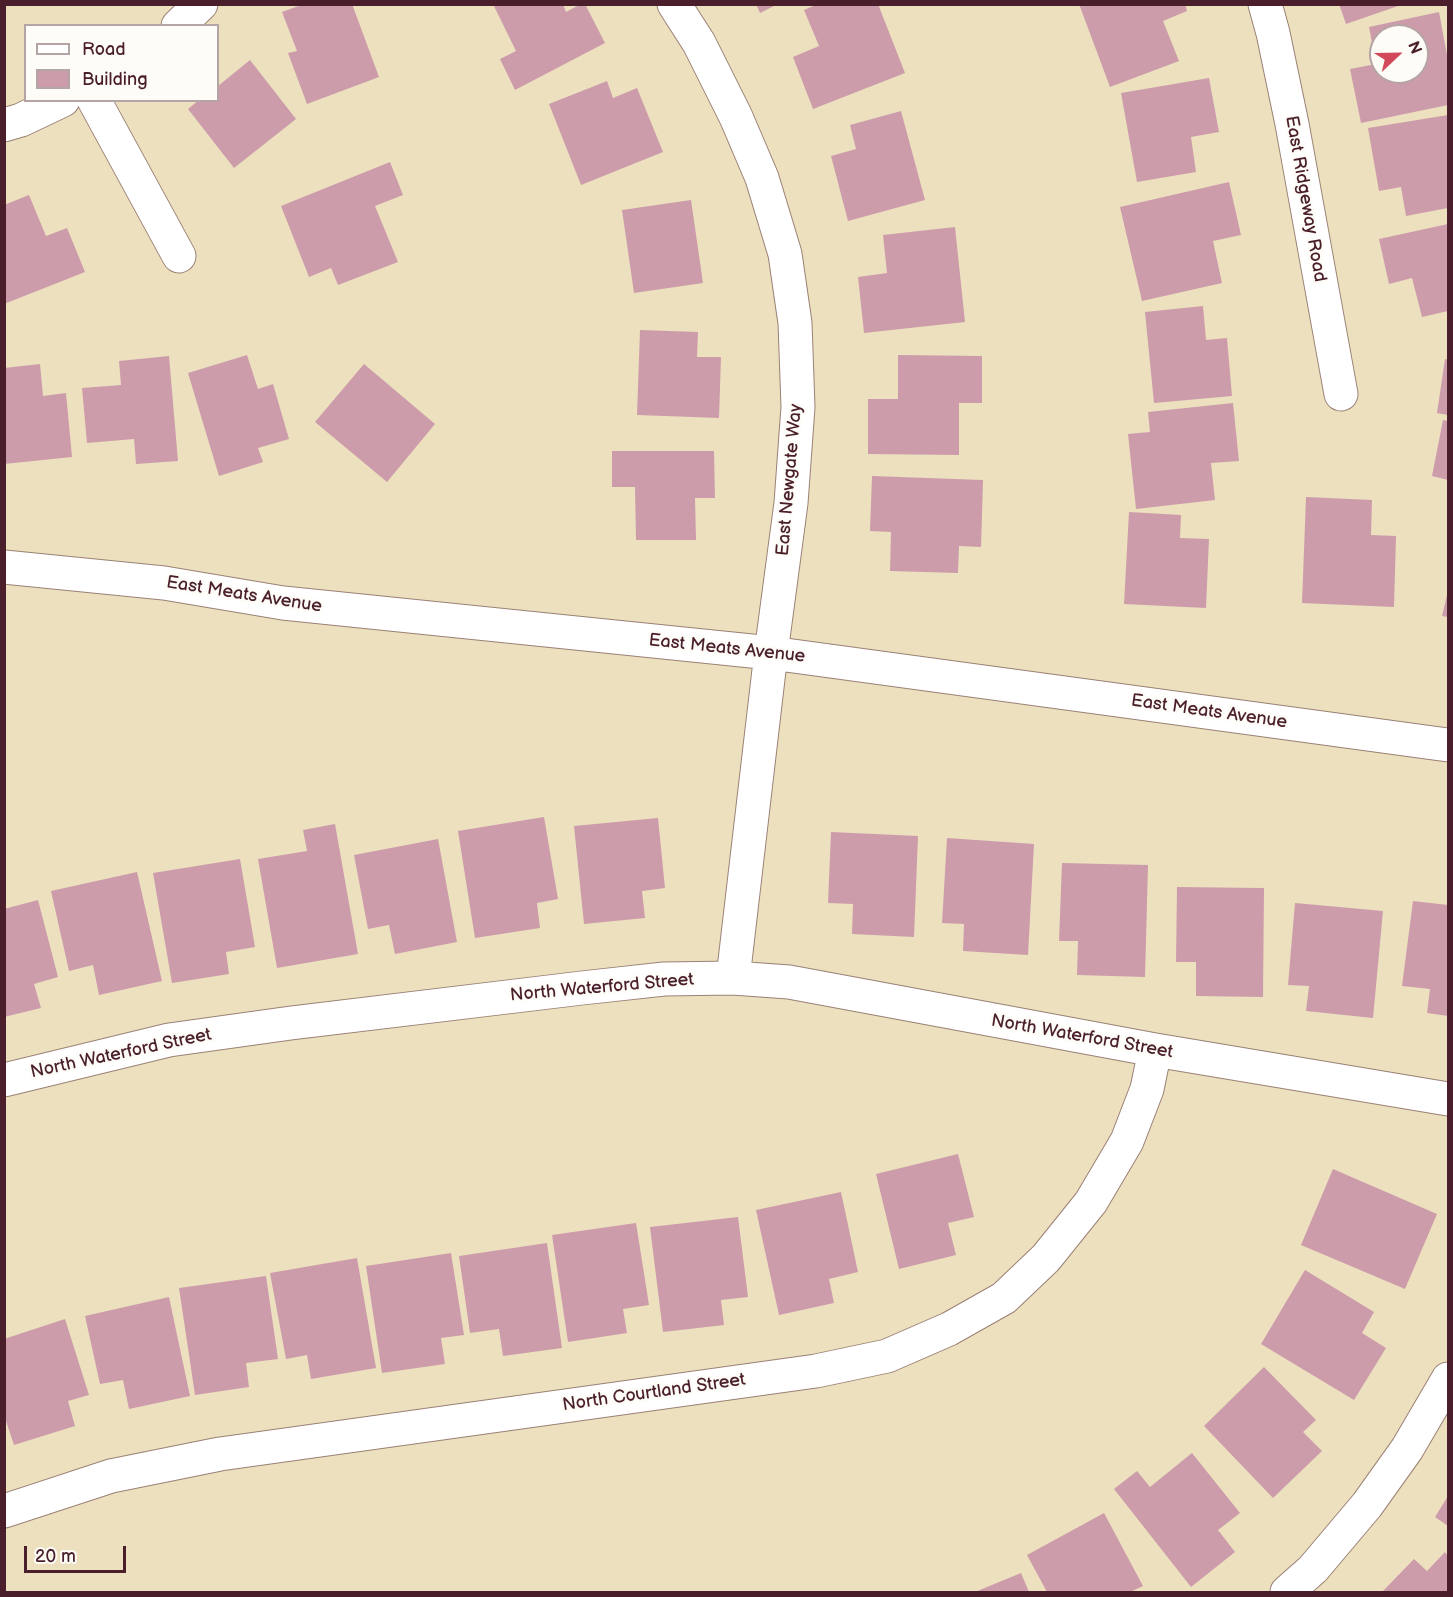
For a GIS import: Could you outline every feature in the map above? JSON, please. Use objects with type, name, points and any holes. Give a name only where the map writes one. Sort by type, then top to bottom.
[{"type":"street","points":[[180,24],[201,4]]},
{"type":"street","name":"East Newgate Way","points":[[674,4],[699,43],[731,106],[762,178],[784,254],[795,323],[798,407],[791,502],[733,978]]},
{"type":"street","name":"East Ridgeway Road","points":[[1265,4],[1274,33],[1292,124],[1341,394]]},
{"type":"street","points":[[4,125],[21,120],[59,102]]},
{"type":"street","points":[[95,102],[179,256]]},
{"type":"street","name":"East Meats Avenue","points":[[4,567],[164,583],[284,603],[771,653],[1449,745]]},
{"type":"street","name":"North Waterford Street","points":[[4,1080],[169,1040],[582,988],[664,979],[733,978],[789,982],[1155,1050],[1449,1099]]},
{"type":"street","name":"North Courtland Street","points":[[4,1511],[111,1476],[220,1454],[816,1371],[887,1356],[949,1329],[1004,1298],[1046,1258],[1091,1202],[1127,1141],[1147,1089],[1155,1050]]},
{"type":"street","points":[[1287,1593],[1313,1569],[1367,1505],[1407,1449],[1449,1379]]},
{"type":"building","points":[[304,4],[352,4],[379,77],[307,104],[288,53],[297,51],[282,12]]},
{"type":"building","points":[[493,4],[563,4],[566,12],[585,4],[605,43],[515,90],[500,59],[516,51]]},
{"type":"building","points":[[756,4],[778,4],[760,13]]},
{"type":"building","points":[[818,4],[878,4],[905,73],[813,109],[793,57],[819,46],[804,10]]},
{"type":"building","points":[[1079,4],[1185,4],[1187,11],[1163,21],[1179,61],[1110,87]]},
{"type":"building","points":[[1339,4],[1401,4],[1401,5],[1346,24]]},
{"type":"building","points":[[1439,12],[1448,60],[1448,105],[1361,123],[1350,69],[1369,65],[1369,84],[1429,84],[1429,24],[1383,24]]},
{"type":"building","points":[[250,60],[296,119],[234,168],[188,109],[197,102],[219,102],[219,85]]},
{"type":"building","points":[[1209,78],[1219,132],[1191,137],[1196,172],[1137,182],[1121,93]]},
{"type":"building","points":[[607,81],[613,98],[637,88],[663,152],[581,185],[549,104]]},
{"type":"building","points":[[901,111],[925,200],[848,221],[831,156],[856,149],[850,125]]},
{"type":"building","points":[[1448,115],[1448,208],[1406,216],[1401,187],[1379,191],[1368,128]]},
{"type":"building","points":[[390,162],[403,195],[375,206],[398,262],[338,285],[331,268],[309,277],[281,206]]},
{"type":"building","points":[[1229,182],[1241,235],[1213,241],[1222,283],[1142,301],[1120,207]]},
{"type":"building","points":[[29,195],[46,236],[67,228],[85,272],[4,304],[4,205]]},
{"type":"building","points":[[691,200],[703,283],[634,293],[622,210]]},
{"type":"building","points":[[1448,224],[1448,311],[1422,317],[1412,278],[1389,284],[1379,239]]},
{"type":"building","points":[[955,227],[965,322],[864,333],[858,277],[887,273],[883,235]]},
{"type":"building","points":[[1203,306],[1206,340],[1227,338],[1232,396],[1154,403],[1145,312]]},
{"type":"building","points":[[640,330],[698,332],[697,357],[721,357],[719,418],[637,415]]},
{"type":"building","points":[[247,355],[258,389],[273,384],[289,439],[258,448],[263,462],[219,476],[188,373]]},
{"type":"building","points":[[898,355],[982,356],[982,403],[959,403],[959,455],[868,454],[868,399],[898,399]]},
{"type":"building","points":[[169,356],[178,461],[136,464],[134,439],[87,443],[82,388],[121,385],[119,361]]},
{"type":"building","points":[[1445,359],[1448,360],[1448,415],[1437,413]]},
{"type":"building","points":[[40,364],[43,396],[66,393],[72,457],[4,464],[4,368]]},
{"type":"building","points":[[364,364],[435,424],[387,482],[315,422]]},
{"type":"building","points":[[1233,403],[1239,461],[1211,463],[1215,500],[1136,509],[1128,434],[1150,432],[1148,412]]},
{"type":"building","points":[[1443,420],[1448,421],[1448,480],[1432,476]]},
{"type":"building","points":[[612,451],[714,451],[715,498],[695,498],[696,540],[636,540],[635,487],[612,487]]},
{"type":"building","points":[[872,476],[983,480],[981,547],[959,546],[958,573],[890,571],[891,532],[870,531]]},
{"type":"building","points":[[1306,497],[1372,500],[1371,535],[1396,536],[1394,607],[1302,603]]},
{"type":"building","points":[[1129,512],[1181,515],[1180,538],[1209,539],[1206,608],[1124,604]]},
{"type":"building","points":[[1448,591],[1448,617],[1442,616]]},
{"type":"building","points":[[544,817],[558,899],[537,903],[540,928],[475,938],[458,831]]},
{"type":"building","points":[[658,818],[665,888],[642,891],[645,918],[584,924],[574,826]]},
{"type":"building","points":[[335,824],[358,954],[277,968],[258,859],[307,851],[303,830]]},
{"type":"building","points":[[831,832],[918,836],[914,937],[852,934],[853,904],[828,903]]},
{"type":"building","points":[[947,838],[1034,844],[1028,955],[963,951],[964,924],[942,923]]},
{"type":"building","points":[[438,839],[457,942],[395,954],[389,925],[368,929],[354,855]]},
{"type":"building","points":[[240,859],[255,947],[226,952],[229,974],[172,983],[153,873]]},
{"type":"building","points":[[1062,863],[1148,865],[1145,977],[1077,975],[1078,941],[1059,941]]},
{"type":"building","points":[[137,872],[162,981],[99,995],[93,965],[69,971],[51,891]]},
{"type":"building","points":[[1177,887],[1264,888],[1263,997],[1196,996],[1196,962],[1176,962]]},
{"type":"building","points":[[38,900],[58,977],[34,984],[41,1008],[4,1017],[4,909]]},
{"type":"building","points":[[1413,901],[1448,905],[1448,1016],[1427,1013],[1430,989],[1402,986]]},
{"type":"building","points":[[1295,903],[1383,911],[1373,1018],[1306,1011],[1309,986],[1288,985]]},
{"type":"building","points":[[958,1154],[974,1217],[948,1223],[956,1255],[899,1269],[876,1174]]},
{"type":"building","points":[[1333,1169],[1437,1214],[1405,1289],[1301,1245]]},
{"type":"building","points":[[841,1192],[858,1272],[829,1279],[834,1303],[779,1315],[756,1210]]},
{"type":"building","points":[[738,1217],[748,1297],[721,1300],[724,1325],[663,1332],[650,1227]]},
{"type":"building","points":[[636,1223],[649,1305],[623,1309],[627,1333],[568,1342],[552,1235]]},
{"type":"building","points":[[547,1243],[562,1348],[503,1356],[499,1329],[470,1333],[459,1256]]},
{"type":"building","points":[[451,1253],[464,1335],[441,1338],[445,1364],[382,1373],[366,1266]]},
{"type":"building","points":[[357,1258],[376,1368],[311,1379],[307,1355],[286,1359],[270,1273]]},
{"type":"building","points":[[1305,1270],[1374,1312],[1362,1333],[1386,1348],[1354,1400],[1261,1344]]},
{"type":"building","points":[[266,1276],[278,1359],[246,1363],[249,1387],[195,1395],[179,1288]]},
{"type":"building","points":[[169,1297],[190,1396],[129,1409],[123,1380],[100,1384],[85,1316]]},
{"type":"building","points":[[65,1319],[89,1395],[68,1401],[75,1426],[14,1445],[4,1415],[4,1339]]},
{"type":"building","points":[[1264,1367],[1316,1420],[1303,1432],[1322,1451],[1273,1498],[1204,1426]]},
{"type":"building","points":[[1192,1453],[1240,1513],[1218,1530],[1235,1552],[1191,1587],[1114,1489],[1137,1471],[1150,1487]]},
{"type":"building","points":[[1448,1496],[1448,1526],[1435,1517]]},
{"type":"building","points":[[1104,1513],[1143,1586],[1130,1592],[1047,1592],[1027,1555]]},
{"type":"building","points":[[1445,1552],[1448,1556],[1448,1592],[1382,1592],[1414,1559],[1427,1571]]},
{"type":"building","points":[[1021,1573],[1029,1592],[975,1592]]}]
